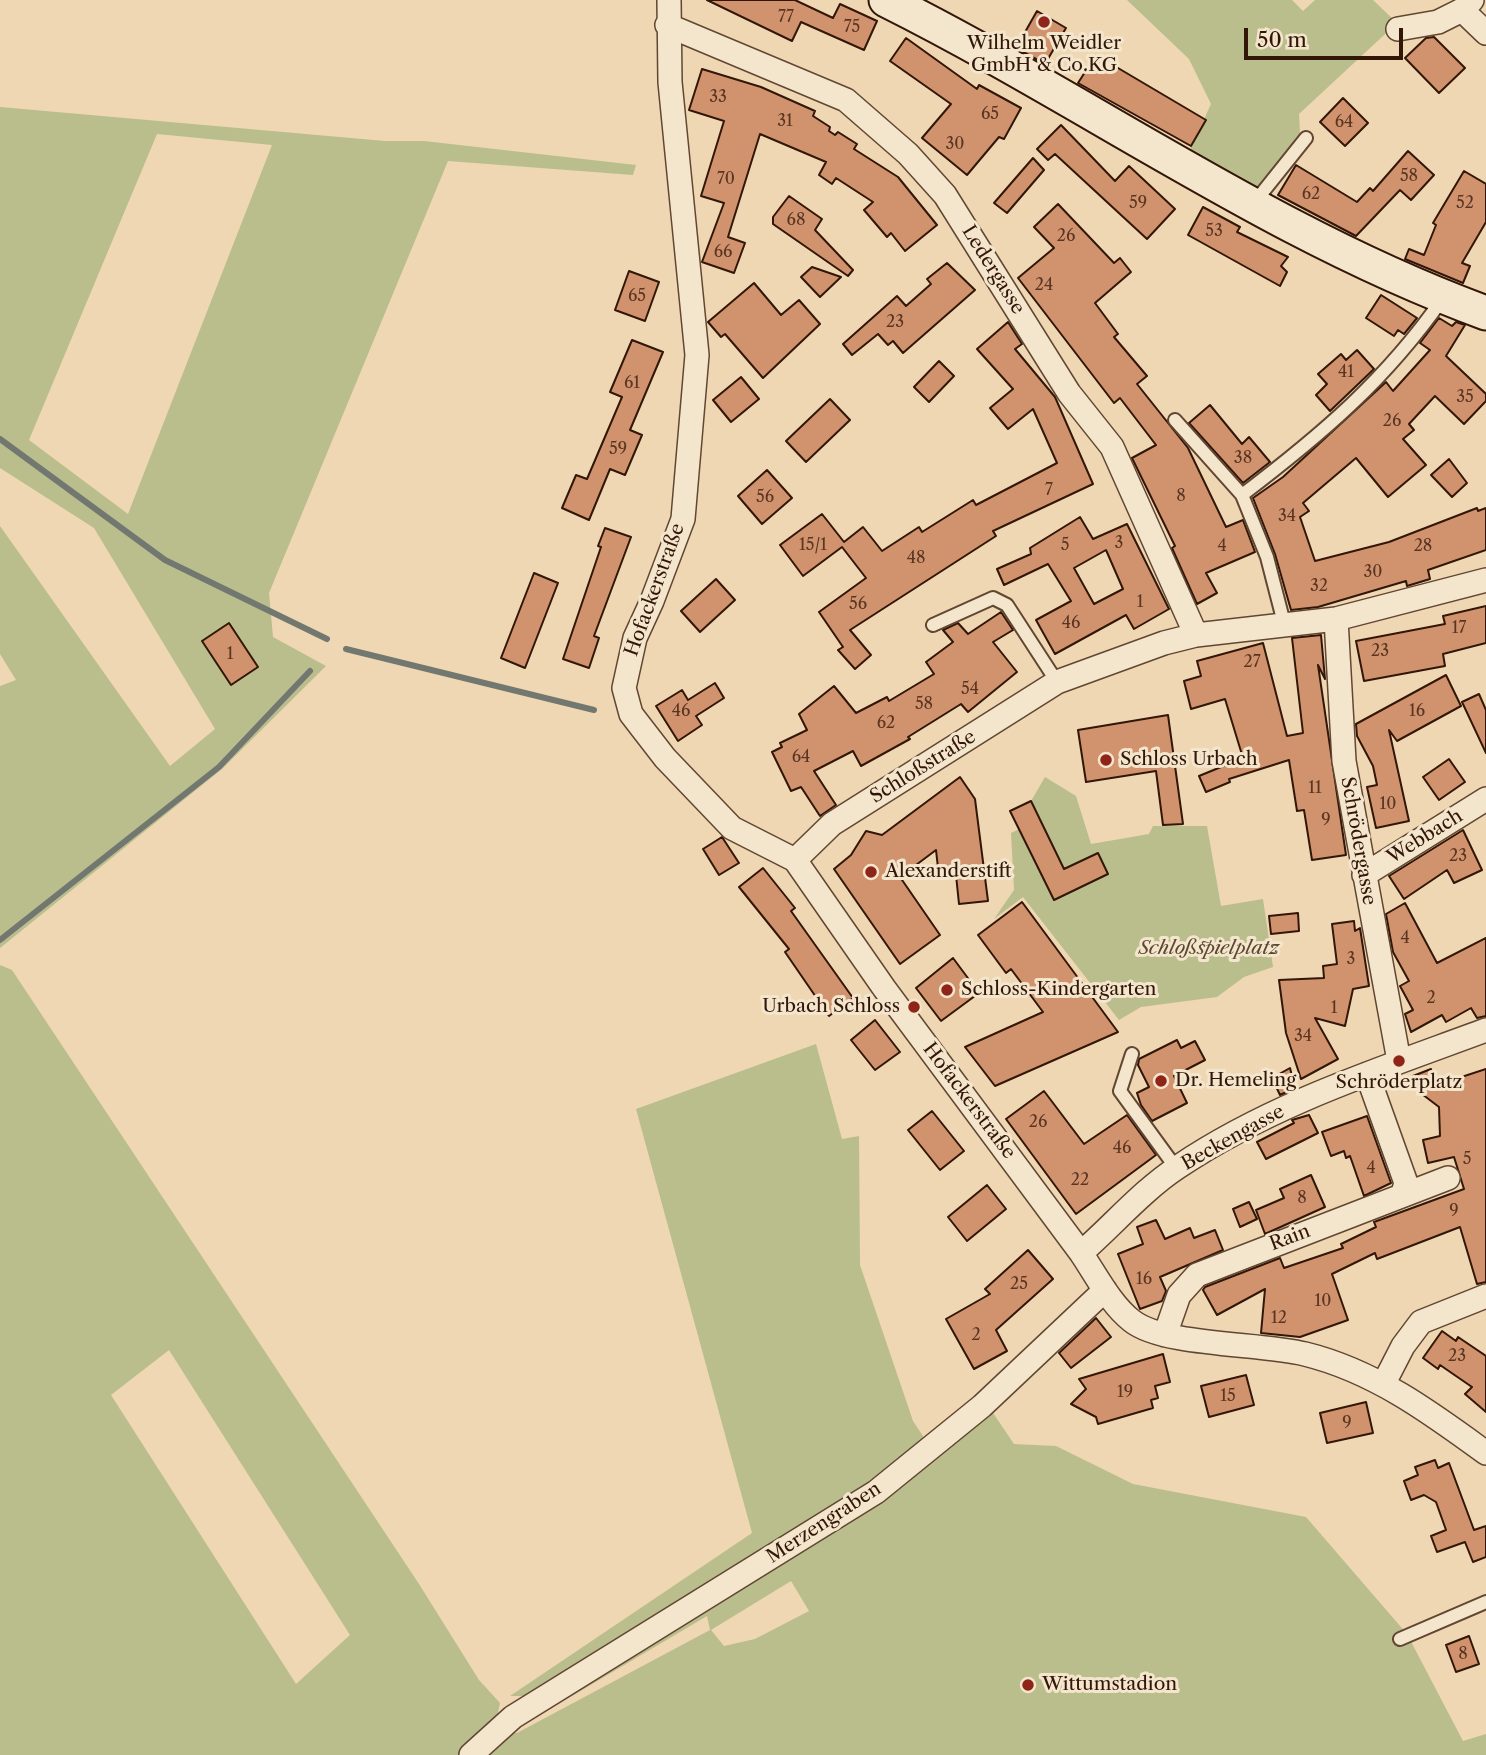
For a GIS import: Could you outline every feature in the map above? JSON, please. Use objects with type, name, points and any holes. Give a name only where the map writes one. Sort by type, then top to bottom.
[{"type":"street","name":"Hofackerstraße","points":[[669,0],[667,25],[697,355],[682,519],[652,601],[635,638],[624,688],[631,714],[642,732],[732,828],[795,860],[884,988],[1082,1253],[1105,1290],[1132,1322],[1165,1335],[1304,1354],[1384,1383],[1486,1453]]},
{"type":"street","points":[[886,0],[939,26],[1252,206],[1342,254],[1443,298],[1486,313]]},
{"type":"street","points":[[1398,29],[1438,22],[1467,5],[1486,33]]},
{"type":"street","name":"Ledergasse","points":[[667,25],[846,100],[908,154],[946,195],[1069,393],[1112,447],[1196,635]]},
{"type":"street","name":"Schloßstraße","points":[[795,860],[832,824],[1057,682],[1164,643],[1196,635],[1285,627],[1336,619],[1486,580]]},
{"type":"street","name":"Schrödergasse","points":[[1336,619],[1344,761],[1398,1060]]},
{"type":"street","name":"Webbach","points":[[1364,875],[1486,799]]},
{"type":"street","name":"Beckengasse","points":[[1082,1253],[1176,1168],[1264,1117],[1398,1060],[1486,1030]]},
{"type":"street","points":[[1367,1074],[1406,1183],[1403,1193]]},
{"type":"street","name":"Rain","points":[[1165,1335],[1179,1295],[1196,1275],[1403,1193],[1448,1178]]},
{"type":"street","name":"Merzengraben","points":[[471,1755],[513,1717],[876,1492],[982,1406],[1105,1290]]},
{"type":"street","points":[[1384,1383],[1402,1346],[1421,1322],[1486,1296]]},
{"type":"lane","points":[[1252,206],[1306,138]]},
{"type":"lane","points":[[1242,495],[1312,442],[1376,382],[1410,345],[1443,298]]},
{"type":"lane","points":[[1175,421],[1242,495],[1267,557],[1285,627]]},
{"type":"lane","points":[[933,625],[993,598],[1007,605],[1057,682]]},
{"type":"lane","points":[[1132,1054],[1120,1091],[1176,1168]]},
{"type":"lane","points":[[1400,1639],[1486,1602]]},
{"type":"green space","points":[[1127,0],[1292,0],[1303,11],[1315,0],[1373,0],[1397,23],[1299,114],[1300,133],[1256,188],[1190,150],[1211,104],[1189,59]]},
{"type":"green space","points":[[0,107],[385,141],[424,141],[636,165],[633,175],[448,161],[269,593],[273,637],[326,666],[222,769],[0,948],[0,686],[16,680],[0,654],[0,526],[170,766],[215,729],[94,528],[0,468]],"holes":[[[157,134],[272,145],[128,514],[29,440]]]},
{"type":"green space","name":"Schloßspielplatz","points":[[1045,777],[1076,796],[1091,844],[1149,834],[1153,826],[1207,826],[1221,906],[1263,899],[1273,967],[1244,977],[1217,997],[1141,1007],[1119,1020],[1023,897],[994,919],[1014,890],[1011,833],[1019,829],[1054,900],[1108,874],[1064,869],[1031,801]]},
{"type":"green space","points":[[0,965],[12,970],[419,1584],[479,1680],[500,1703],[496,1722],[506,1732],[517,1733],[710,1630],[707,1616],[545,1712],[527,1717],[989,1407],[1014,1444],[1056,1446],[1133,1484],[1306,1517],[1407,1634],[1463,1741],[1486,1734],[1486,1755],[0,1755]],"holes":[[[169,1350],[350,1635],[296,1684],[111,1395]],[[791,1581],[809,1611],[755,1639],[724,1646],[711,1630]]]},
{"type":"green space","points":[[816,1044],[842,1139],[859,1136],[860,1265],[913,1421],[925,1439],[830,1509],[730,1574],[525,1696],[510,1696],[752,1533],[636,1109]]},
{"type":"building","points":[[707,0],[795,0],[833,18],[840,4],[877,21],[864,50],[801,22],[792,41]]},
{"type":"building","points":[[1037,11],[1066,28],[1045,64],[1016,48]]},
{"type":"building","points":[[1434,37],[1465,68],[1439,93],[1405,58],[1426,38]]},
{"type":"building","points":[[906,38],[977,89],[979,85],[1021,108],[1004,139],[999,137],[967,175],[922,138],[951,104],[890,61]]},
{"type":"building","points":[[1096,55],[1206,120],[1191,146],[1078,83]]},
{"type":"building","points":[[702,69],[761,87],[815,111],[813,116],[830,127],[829,131],[835,135],[838,132],[857,144],[854,149],[898,177],[937,225],[905,251],[891,233],[887,237],[864,210],[873,202],[836,178],[832,184],[819,175],[826,162],[760,134],[728,237],[745,243],[734,273],[702,262],[724,203],[701,196],[724,121],[689,110]]},
{"type":"building","points":[[1343,98],[1368,123],[1345,146],[1320,122]]},
{"type":"building","points":[[1061,125],[1115,181],[1129,166],[1175,209],[1147,239],[1055,154],[1048,160],[1037,149]]},
{"type":"building","points":[[1408,151],[1434,175],[1411,200],[1400,190],[1356,236],[1278,195],[1296,165],[1357,202],[1370,188],[1373,191]]},
{"type":"building","points":[[1033,158],[1044,170],[1007,213],[994,203]]},
{"type":"building","points":[[1464,171],[1486,184],[1486,222],[1462,263],[1470,266],[1463,283],[1405,259],[1409,249],[1424,255],[1436,225],[1433,223]]},
{"type":"building","points":[[789,196],[822,219],[815,230],[853,270],[848,276],[773,224],[773,217]]},
{"type":"building","points":[[1058,204],[1114,263],[1120,258],[1131,272],[1095,303],[1118,334],[1114,337],[1147,376],[1137,384],[1188,448],[1226,527],[1243,520],[1255,552],[1206,573],[1217,593],[1197,604],[1172,548],[1175,546],[1132,458],[1156,445],[1120,398],[1114,403],[1018,278],[1054,248],[1034,227]]},
{"type":"building","points":[[1203,207],[1240,227],[1237,232],[1288,257],[1281,266],[1287,272],[1280,286],[1188,235]]},
{"type":"building","points":[[947,263],[975,290],[903,353],[893,341],[888,345],[878,334],[852,355],[843,344],[897,296],[906,306],[931,284],[927,279]]},
{"type":"building","points":[[812,267],[841,277],[820,297],[801,277]]},
{"type":"building","points":[[629,271],[659,282],[645,321],[615,310]]},
{"type":"building","points":[[754,283],[781,315],[799,300],[820,324],[763,378],[725,334],[721,337],[708,322]]},
{"type":"building","points":[[1381,295],[1417,318],[1404,334],[1398,330],[1394,336],[1366,318]]},
{"type":"building","points":[[1439,318],[1452,326],[1456,322],[1465,325],[1446,356],[1486,394],[1486,401],[1464,424],[1435,396],[1409,424],[1414,430],[1403,439],[1426,465],[1388,497],[1356,458],[1303,503],[1309,511],[1300,517],[1315,561],[1389,542],[1477,508],[1478,511],[1486,508],[1486,550],[1428,570],[1430,579],[1407,586],[1406,581],[1318,607],[1291,610],[1275,554],[1253,498],[1283,477],[1386,382],[1393,391],[1430,350],[1420,343]]},
{"type":"building","points":[[1008,322],[1022,344],[1015,349],[1055,397],[1093,484],[993,531],[996,536],[850,630],[871,655],[855,669],[838,650],[843,647],[819,612],[866,578],[842,547],[803,576],[780,545],[822,514],[844,542],[863,527],[882,551],[919,527],[922,532],[973,500],[976,505],[1057,463],[1033,409],[1008,429],[990,408],[1013,389],[977,349]]},
{"type":"building","points":[[632,340],[663,352],[630,430],[642,435],[625,475],[610,469],[589,520],[562,508],[576,475],[587,479],[622,397],[610,392]]},
{"type":"building","points":[[1357,350],[1374,369],[1330,411],[1316,395],[1327,384],[1318,374],[1341,354],[1346,360]]},
{"type":"building","points":[[939,361],[954,376],[929,402],[914,387]]},
{"type":"building","points":[[741,377],[759,399],[731,422],[713,400]]},
{"type":"building","points":[[830,399],[850,420],[806,462],[786,441]]},
{"type":"building","points":[[1210,405],[1242,444],[1249,437],[1270,462],[1243,483],[1189,423]]},
{"type":"building","points":[[1449,459],[1467,483],[1452,497],[1431,475]]},
{"type":"building","points":[[767,470],[792,498],[762,524],[738,496]]},
{"type":"building","points":[[1080,517],[1093,539],[1127,524],[1169,609],[1134,629],[1126,615],[1055,654],[1036,620],[1071,601],[1048,564],[1004,585],[997,569],[1031,554],[1030,548]],"holes":[[[1106,550],[1123,589],[1094,604],[1074,568]]]},
{"type":"building","points":[[605,528],[631,537],[594,636],[599,638],[589,668],[563,659]]},
{"type":"building","points":[[534,573],[558,583],[525,668],[501,658]]},
{"type":"building","points":[[716,579],[735,600],[700,632],[681,611]]},
{"type":"building","points":[[1486,606],[1486,643],[1443,654],[1445,666],[1364,681],[1356,641],[1445,624],[1443,616]]},
{"type":"building","points":[[1001,612],[1013,630],[993,642],[1017,672],[968,712],[961,704],[908,737],[910,739],[861,766],[853,751],[814,771],[836,805],[820,816],[801,787],[791,791],[772,752],[782,747],[780,743],[807,730],[799,714],[834,686],[856,713],[887,697],[889,701],[934,674],[926,662],[953,642],[943,630],[958,623],[968,634]]},
{"type":"building","points":[[229,623],[258,667],[231,685],[202,641]]},
{"type":"building","points":[[1321,635],[1325,679],[1318,665],[1346,855],[1312,860],[1304,810],[1297,811],[1289,760],[1229,779],[1230,782],[1206,792],[1199,776],[1243,758],[1225,699],[1191,709],[1184,681],[1201,676],[1197,661],[1263,643],[1287,736],[1303,733],[1292,638]]},
{"type":"building","points":[[1446,675],[1461,706],[1397,741],[1389,730],[1409,821],[1376,828],[1367,787],[1377,785],[1373,766],[1357,736],[1356,724]]},
{"type":"building","points":[[715,683],[724,698],[696,716],[702,725],[678,741],[656,706],[682,690],[688,700]]},
{"type":"building","points":[[1479,694],[1486,710],[1486,753],[1462,702]]},
{"type":"building","name":"Schloss Urbach","points":[[1168,715],[1183,824],[1163,825],[1156,771],[1086,782],[1078,730]]},
{"type":"building","points":[[1449,759],[1465,782],[1439,800],[1423,777]]},
{"type":"building","name":"Alexanderstift","points":[[960,777],[975,799],[988,901],[959,904],[956,875],[939,877],[936,850],[900,877],[940,935],[900,964],[834,869],[851,855],[866,831],[882,835]]},
{"type":"building","name":"Alexanderstift","points":[[1031,801],[1064,869],[1098,853],[1108,874],[1054,900],[1010,811]]},
{"type":"building","points":[[1463,830],[1482,870],[1454,883],[1447,870],[1404,899],[1389,876]]},
{"type":"building","points":[[722,837],[739,863],[719,875],[703,849]]},
{"type":"building","points":[[763,868],[795,908],[791,911],[853,998],[829,1016],[785,952],[789,949],[739,887]]},
{"type":"building","points":[[1022,902],[1118,1032],[995,1086],[965,1047],[1043,1012],[1011,969],[1006,973],[978,935]]},
{"type":"building","points":[[1405,903],[1437,963],[1486,938],[1486,1016],[1477,1018],[1471,1008],[1446,1022],[1442,1015],[1411,1032],[1405,1014],[1413,1010],[1400,986],[1409,981],[1393,952],[1386,914]]},
{"type":"building","points":[[1298,913],[1299,931],[1271,934],[1269,916]]},
{"type":"building","points":[[1354,921],[1355,931],[1360,928],[1369,986],[1353,989],[1345,1026],[1315,1018],[1338,1059],[1301,1079],[1286,1033],[1279,980],[1324,978],[1323,966],[1337,964],[1332,924]]},
{"type":"building","name":"Schloss-Kindergarten","points":[[953,958],[979,993],[941,1021],[916,988]]},
{"type":"building","points":[[875,1020],[900,1052],[875,1070],[851,1040]]},
{"type":"building","name":"Dr. Hemeling","points":[[1177,1040],[1181,1048],[1195,1041],[1205,1060],[1174,1076],[1187,1103],[1152,1121],[1141,1105],[1137,1093],[1149,1087],[1138,1065],[1139,1059]]},
{"type":"building","points":[[1290,1068],[1295,1088],[1280,1095],[1272,1078]]},
{"type":"building","points":[[1431,1069],[1437,1085],[1486,1069],[1486,1282],[1477,1284],[1460,1227],[1377,1259],[1375,1253],[1332,1274],[1348,1320],[1300,1337],[1261,1333],[1265,1289],[1217,1315],[1203,1290],[1205,1287],[1280,1258],[1284,1268],[1343,1248],[1341,1244],[1376,1227],[1374,1222],[1464,1189],[1454,1157],[1428,1163],[1423,1140],[1440,1136],[1439,1107],[1418,1091],[1413,1076]]},
{"type":"building","points":[[1044,1091],[1084,1144],[1127,1115],[1156,1155],[1076,1214],[1006,1119]]},
{"type":"building","points":[[932,1111],[964,1151],[940,1170],[908,1130]]},
{"type":"building","points":[[1309,1115],[1318,1133],[1266,1159],[1257,1142],[1294,1123],[1292,1120]]},
{"type":"building","points":[[1367,1116],[1391,1183],[1364,1196],[1350,1156],[1346,1158],[1344,1151],[1331,1156],[1322,1132]]},
{"type":"building","points":[[1311,1175],[1325,1207],[1265,1234],[1256,1210],[1284,1198],[1280,1189]]},
{"type":"building","points":[[987,1185],[1006,1209],[967,1241],[948,1217]]},
{"type":"building","points":[[1249,1202],[1257,1219],[1240,1227],[1233,1209]]},
{"type":"building","points":[[1156,1220],[1165,1239],[1190,1228],[1194,1238],[1215,1230],[1223,1250],[1160,1277],[1166,1291],[1162,1301],[1140,1309],[1118,1254],[1143,1244],[1137,1227]]},
{"type":"building","points":[[1028,1250],[1053,1279],[996,1330],[1007,1351],[974,1369],[946,1319],[990,1294],[985,1289]]},
{"type":"building","points":[[1096,1318],[1111,1337],[1071,1368],[1059,1353]]},
{"type":"building","points":[[1442,1331],[1456,1341],[1458,1337],[1486,1356],[1486,1412],[1465,1394],[1472,1387],[1440,1365],[1438,1369],[1423,1358]]},
{"type":"building","points":[[1163,1354],[1170,1382],[1155,1386],[1158,1398],[1151,1400],[1153,1408],[1098,1424],[1096,1417],[1071,1404],[1086,1389],[1079,1379]]},
{"type":"building","points":[[1246,1375],[1254,1405],[1209,1417],[1201,1386]]},
{"type":"building","points":[[1366,1402],[1373,1433],[1327,1443],[1320,1413]]},
{"type":"building","points":[[1435,1460],[1438,1468],[1449,1463],[1474,1530],[1486,1526],[1486,1557],[1473,1562],[1465,1542],[1437,1552],[1431,1536],[1446,1530],[1436,1502],[1424,1495],[1411,1500],[1404,1481],[1418,1475],[1415,1467]]},
{"type":"building","points":[[1469,1636],[1479,1664],[1456,1672],[1446,1645]]},
{"type":"waterway","points":[[0,439],[165,560],[327,639]]},
{"type":"waterway","points":[[346,649],[594,710]]},
{"type":"waterway","points":[[0,940],[219,767],[310,671]]},
{"type":"place","name":"Wilhelm Weidler GmbH & Co.KG","points":[[1044,22]]},
{"type":"place","name":"Schloss Urbach","points":[[1106,760]]},
{"type":"place","name":"Alexanderstift","points":[[871,872]]},
{"type":"place","name":"Schloss-Kindergarten","points":[[947,990]]},
{"type":"place","name":"Urbach Schloss","points":[[914,1007]]},
{"type":"place","name":"Schröderplatz","points":[[1399,1061]]},
{"type":"place","name":"Dr. Hemeling","points":[[1161,1081]]},
{"type":"place","name":"Wittumstadion","points":[[1028,1685]]}]
